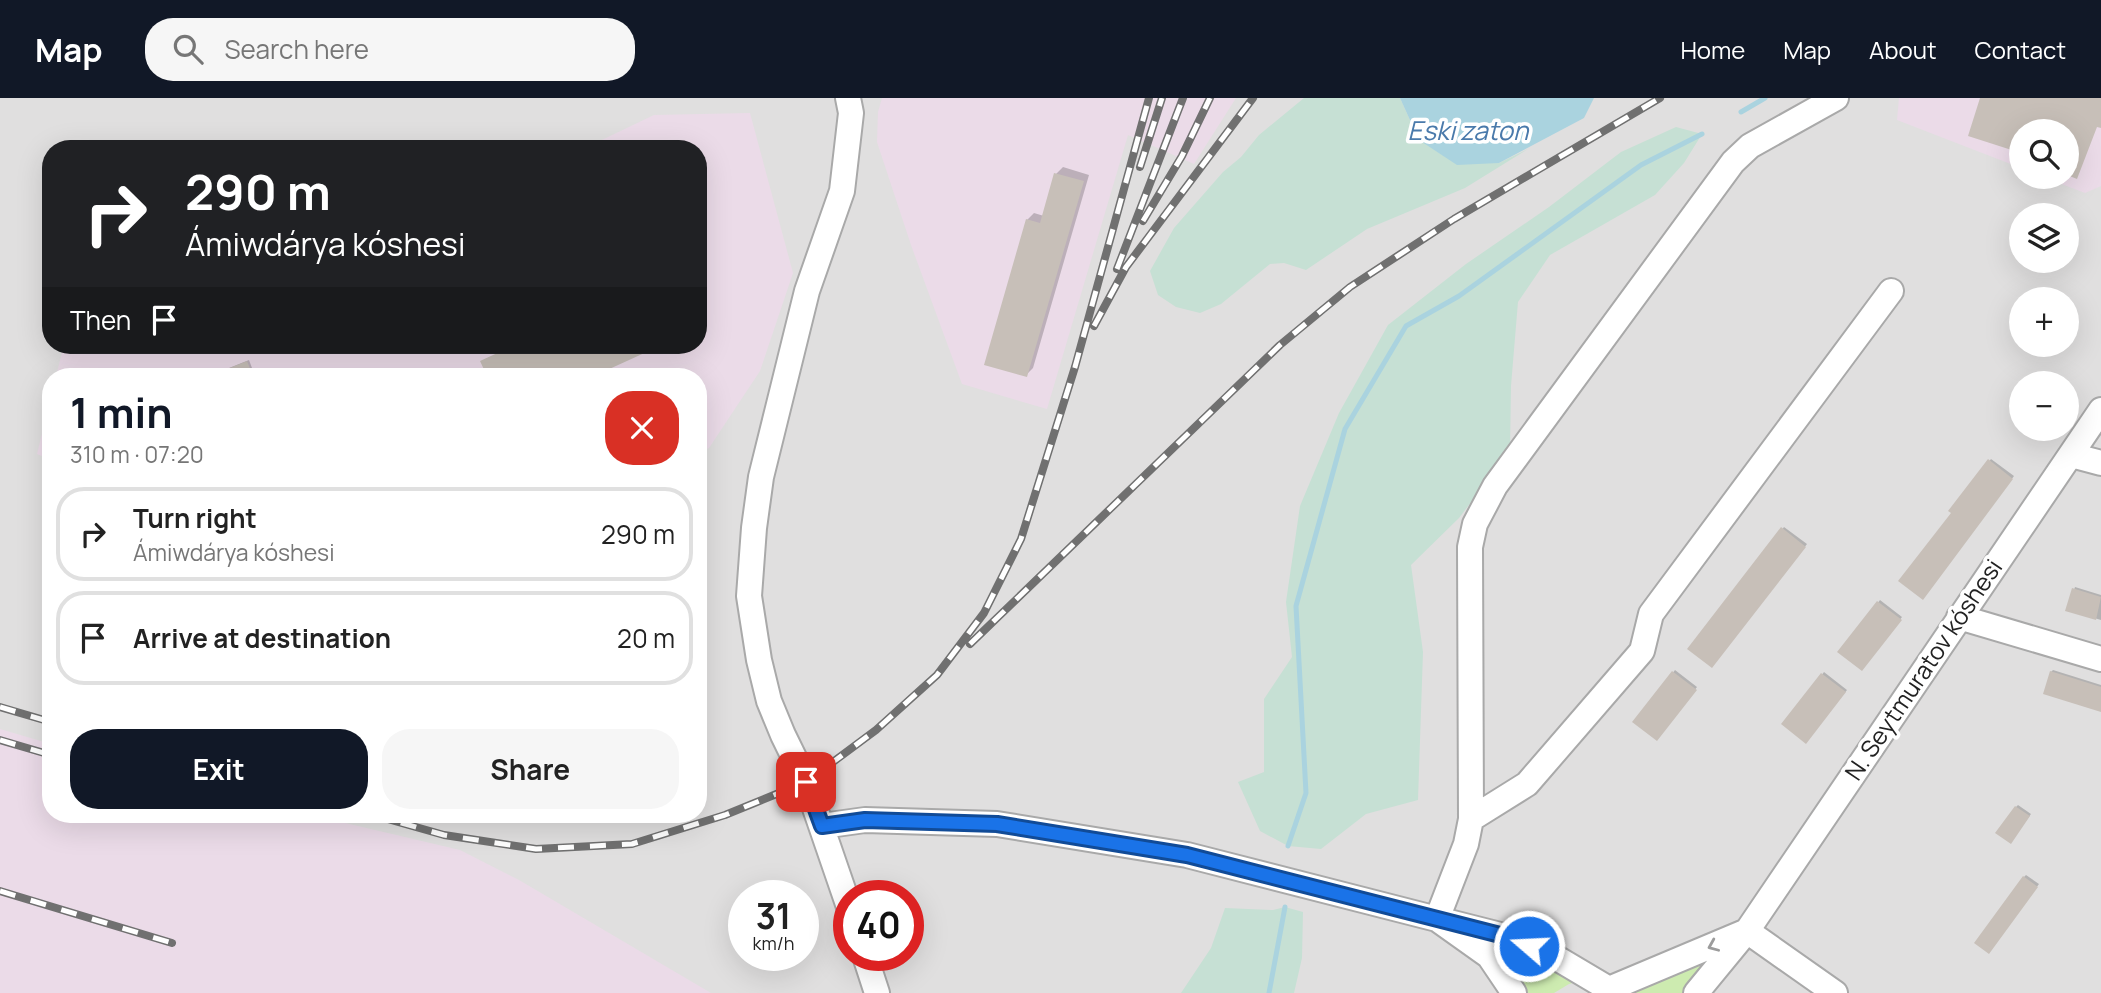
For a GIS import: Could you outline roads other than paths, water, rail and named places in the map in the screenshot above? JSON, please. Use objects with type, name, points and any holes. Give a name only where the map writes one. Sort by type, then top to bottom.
[{"type":"street","points":[[840,880],[806,782],[769,701],[759,660],[749,596],[761,477],[807,291],[842,191],[850,113],[848,98]]},
{"type":"street","points":[[1437,919],[1466,844],[1471,819],[1470,547],[1475,524],[1495,486],[1733,162],[1750,146],[1836,98]]},
{"type":"street","points":[[1471,819],[1527,784],[1642,651],[1651,614],[1891,291]]},
{"type":"street","name":"N. Seytmuratov kóshesi","points":[[1696,993],[1747,931],[2101,410]]},
{"type":"street","points":[[2071,455],[2101,463]]},
{"type":"street","points":[[1959,617],[2101,659]]},
{"type":"street","points":[[822,826],[865,820],[997,824],[1187,855],[1508,937],[1550,954],[1614,991]]},
{"type":"street","points":[[1437,919],[1489,956],[1514,993]]},
{"type":"street","points":[[1577,993],[1588,989],[1614,991],[1747,931],[1835,993]]},
{"type":"street","points":[[870,971],[877,993]]},
{"type":"water","name":"Eski zaton","points":[[1400,98],[1594,98],[1584,118],[1499,163],[1457,165],[1419,140]]},
{"type":"waterway","points":[[1741,112],[1765,98]]},
{"type":"waterway","points":[[1288,846],[1306,793],[1296,606],[1345,429],[1406,326],[1459,296],[1641,165],[1702,134]]},
{"type":"waterway","points":[[1269,993],[1285,907]]},
{"type":"railway","points":[[707,821],[806,782],[876,730],[937,675],[984,613],[1021,539],[1075,367],[1149,98]]},
{"type":"railway","points":[[1140,167],[1162,98]]},
{"type":"railway","points":[[1117,269],[1183,98]]},
{"type":"railway","points":[[1143,221],[1182,156],[1210,98]]},
{"type":"railway","points":[[1094,326],[1126,267],[1253,98]]},
{"type":"railway","points":[[970,644],[1280,345],[1350,287],[1454,219],[1660,98]]},
{"type":"railway","points":[[0,707],[42,719]]},
{"type":"railway","points":[[0,740],[42,752]]},
{"type":"railway","points":[[402,823],[444,835],[536,849],[632,844],[699,823]]},
{"type":"railway","points":[[0,891],[172,943]]}]
